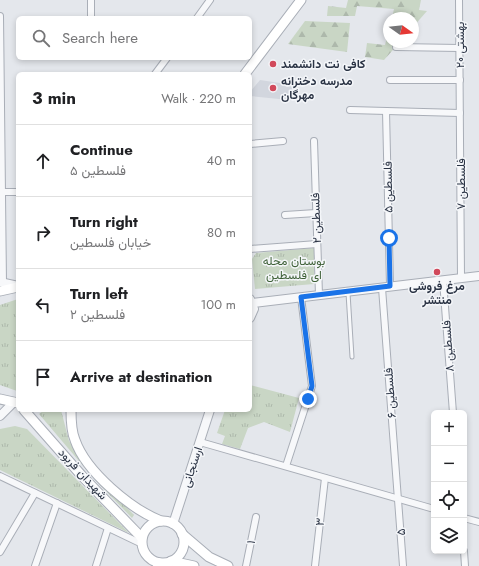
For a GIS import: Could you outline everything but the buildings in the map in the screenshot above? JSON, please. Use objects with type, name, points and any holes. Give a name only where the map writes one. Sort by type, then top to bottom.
[{"type":"main road","points":[[247,72],[301,0]]},
{"type":"main road","points":[[1,285],[16,286]]},
{"type":"main road","points":[[0,399],[16,403]]},
{"type":"main road","name":"شهيدان فربود","points":[[26,412],[142,541]]},
{"type":"main road","name":"شهيدان فربود","points":[[71,412],[75,441],[96,473],[145,514],[161,521]]},
{"type":"main road","points":[[194,566],[171,561],[158,564],[147,556],[142,541],[149,526],[161,521],[173,524],[208,557],[228,566]]},
{"type":"main road","points":[[171,561],[181,552],[183,546],[182,534]]},
{"type":"street","points":[[91,0],[91,16]]},
{"type":"street","points":[[198,16],[210,0]]},
{"type":"street","name":"بهشتی ۲۰","points":[[459,0],[460,90]]},
{"type":"street","points":[[0,16],[2,192],[1,285]]},
{"type":"street","points":[[419,47],[460,48]]},
{"type":"street","points":[[156,72],[166,60]]},
{"type":"street","points":[[390,80],[460,80]]},
{"type":"street","name":"فلسطین ۷","points":[[460,90],[461,278]]},
{"type":"street","points":[[350,110],[460,113]]},
{"type":"street","name":"فلسطین ۵","points":[[386,111],[390,286]]},
{"type":"street","points":[[252,144],[284,141]]},
{"type":"street","name":"فلسطین ۲","points":[[314,141],[319,295]]},
{"type":"street","points":[[2,192],[16,192]]},
{"type":"street","points":[[285,215],[316,213]]},
{"type":"street","points":[[252,249],[317,244]]},
{"type":"street","points":[[252,314],[254,309],[252,301],[348,292],[479,276]]},
{"type":"street","name":"فلسطین ۸","points":[[443,280],[453,410]]},
{"type":"street","name":"فلسطین ۶","points":[[382,288],[398,499]]},
{"type":"street","points":[[286,466],[312,386],[301,297]]},
{"type":"street","points":[[0,416],[16,403]]},
{"type":"street","name":"ارسنجانی","points":[[173,524],[209,412]]},
{"type":"street","points":[[200,442],[431,508]]},
{"type":"street","points":[[0,477],[108,528],[142,541]]},
{"type":"street","name":"۳","points":[[315,566],[325,478]]},
{"type":"street","points":[[0,552],[35,493]]},
{"type":"street","name":"۵","points":[[398,499],[403,566]]},
{"type":"street","points":[[35,566],[57,503]]},
{"type":"street","name":"۱","points":[[246,566],[256,517]]},
{"type":"street","points":[[467,519],[479,522]]},
{"type":"street","points":[[96,566],[108,528]]},
{"type":"street","points":[[464,554],[465,566]]},
{"type":"lane","points":[[348,292],[352,357]]},
{"type":"shaded area","name":"مدرسه دخترانه مهرگان","points":[[260,80],[293,85],[289,100],[252,96],[252,90]]},
{"type":"green space","points":[[348,0],[421,0],[419,10],[427,11],[419,20],[419,12],[393,12],[394,9],[357,6],[355,16],[327,16],[328,6],[346,8]]},
{"type":"green space","points":[[305,21],[350,23],[347,52],[288,44]]},
{"type":"green space","points":[[367,43],[383,45],[383,48],[395,48],[384,60],[365,57]]},
{"type":"green space","name":"بوستان محله ای فلسطین","points":[[314,248],[314,284],[255,289],[252,259],[256,253]]},
{"type":"green space","points":[[16,300],[16,391],[0,385],[0,305]]},
{"type":"green space","points":[[252,386],[299,398],[290,432],[264,422],[248,428],[240,449],[222,444],[225,436],[217,433],[224,412],[252,412]]},
{"type":"green space","points":[[42,412],[62,412],[69,441],[99,479],[134,515],[132,518],[96,481],[39,414]]},
{"type":"green space","points":[[15,426],[27,429],[129,533],[0,470],[0,429]]},
{"type":"place","name":"کافی نت دانشمند","points":[[273,64]]},
{"type":"place","name":"مدرسه دخترانه مهرگان","points":[[273,88]]},
{"type":"place","name":"مرغ فروشی منتشر","points":[[437,272]]},
{"type":"route","points":[[308,399],[312,386],[301,297],[390,286],[389,238]]}]
